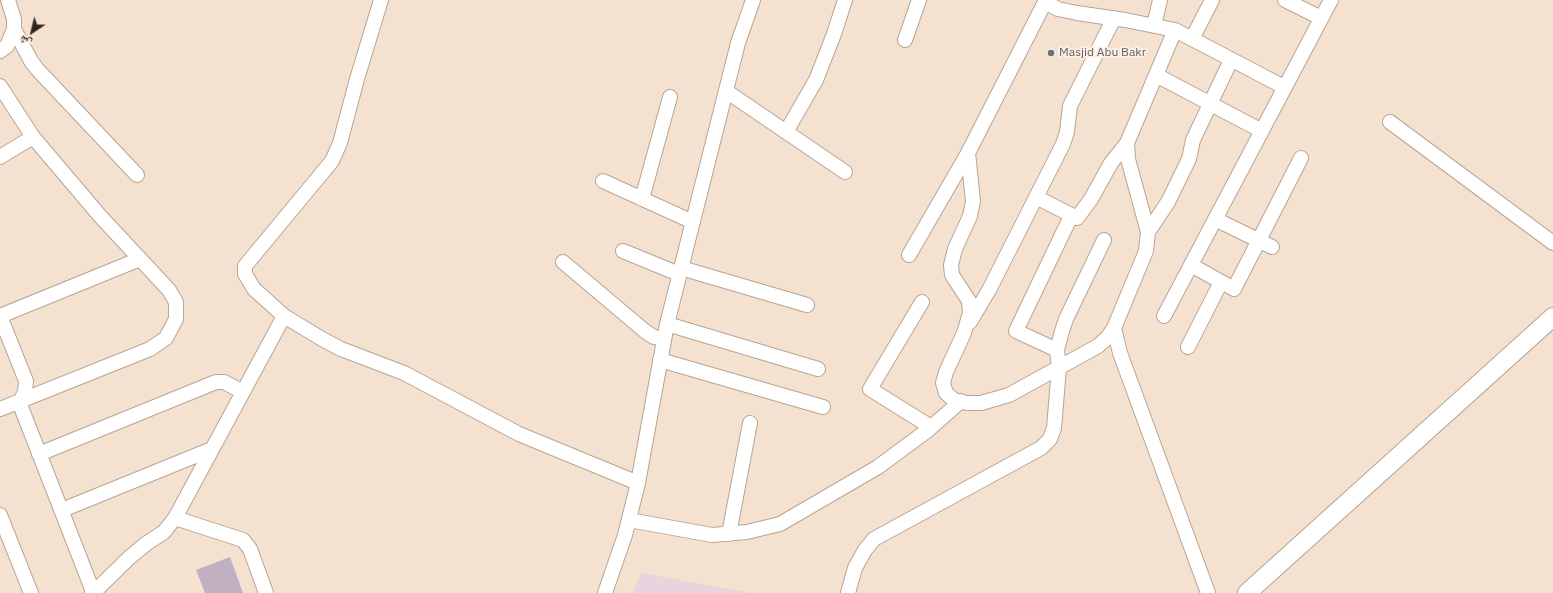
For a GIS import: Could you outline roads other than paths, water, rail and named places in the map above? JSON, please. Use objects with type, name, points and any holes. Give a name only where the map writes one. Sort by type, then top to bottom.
[{"type":"street","points":[[0,51],[7,46],[14,29],[14,19],[8,0]]},
{"type":"street","points":[[381,0],[357,79],[340,143],[332,161],[244,266],[244,274],[254,289],[284,316],[322,339],[341,349],[404,373],[519,434],[638,483]]},
{"type":"street","points":[[605,593],[625,535],[638,483],[666,324],[738,43],[753,0]]},
{"type":"street","points":[[786,132],[816,80],[834,34],[844,0]]},
{"type":"street","points":[[905,40],[919,0]]},
{"type":"street","points":[[1154,25],[1160,0]]},
{"type":"street","points":[[1192,39],[1212,0]]},
{"type":"street","points":[[1285,0],[1321,18]]},
{"type":"street","points":[[1164,316],[1331,0]]},
{"type":"street","points":[[909,255],[968,153],[1045,1],[1058,9],[1154,25],[1175,30],[1284,87]]},
{"type":"street","points":[[1114,18],[1070,106],[1064,144],[989,290],[964,333],[946,372],[943,383],[946,393],[954,400],[981,403],[1009,395],[1098,346],[1108,338],[1114,328],[1146,250],[1148,232],[1128,159],[1127,143]]},
{"type":"street","points":[[14,29],[31,62],[138,175]]},
{"type":"street","points":[[1036,197],[1077,218],[1091,199],[1111,163],[1127,143],[1175,30]]},
{"type":"street","points":[[1148,232],[1168,202],[1189,158],[1193,140],[1231,60]]},
{"type":"street","points":[[1156,75],[1262,130]]},
{"type":"street","points":[[0,86],[33,137],[100,216],[169,290],[176,302],[176,319],[166,338],[150,349],[0,409]]},
{"type":"street","points":[[726,91],[845,172]]},
{"type":"street","points":[[642,199],[670,97]]},
{"type":"street","points":[[1390,122],[1553,243]]},
{"type":"street","points":[[0,157],[33,137]]},
{"type":"street","points":[[964,333],[970,313],[969,301],[952,275],[951,265],[955,249],[970,216],[973,201],[968,153]]},
{"type":"street","points":[[1191,265],[1234,288],[1302,158]]},
{"type":"street","points":[[603,181],[693,222]]},
{"type":"street","points":[[1057,350],[1016,331],[1071,216]]},
{"type":"street","points":[[1215,219],[1272,247]]},
{"type":"street","points":[[848,593],[855,568],[865,550],[874,539],[1041,448],[1050,439],[1054,428],[1059,368],[1057,350],[1066,319],[1104,240]]},
{"type":"street","points":[[623,251],[680,271],[807,305]]},
{"type":"street","points":[[92,593],[92,589],[21,406],[26,381],[0,316],[140,260]]},
{"type":"street","points":[[563,262],[646,332],[654,337],[664,339]]},
{"type":"street","points":[[1188,347],[1221,282]]},
{"type":"street","points":[[922,302],[870,389],[931,427]]},
{"type":"street","points":[[92,593],[147,542],[164,532],[175,518],[284,316]]},
{"type":"street","points":[[1247,593],[1553,317]]},
{"type":"street","points":[[666,324],[818,369]]},
{"type":"street","points":[[1114,328],[1120,353],[1208,593]]},
{"type":"street","points":[[660,360],[823,407]]},
{"type":"street","points":[[39,454],[216,382],[224,382],[243,392]]},
{"type":"street","points":[[629,520],[712,535],[747,532],[780,524],[878,467],[931,427],[961,401]]},
{"type":"street","points":[[729,534],[750,423]]},
{"type":"street","points":[[62,510],[212,449]]},
{"type":"street","points":[[0,517],[31,593]]},
{"type":"street","points":[[175,518],[243,540],[250,549],[266,593]]},
{"type":"place","name":"Masjid Abu Bakr","points":[[1051,53]]}]
